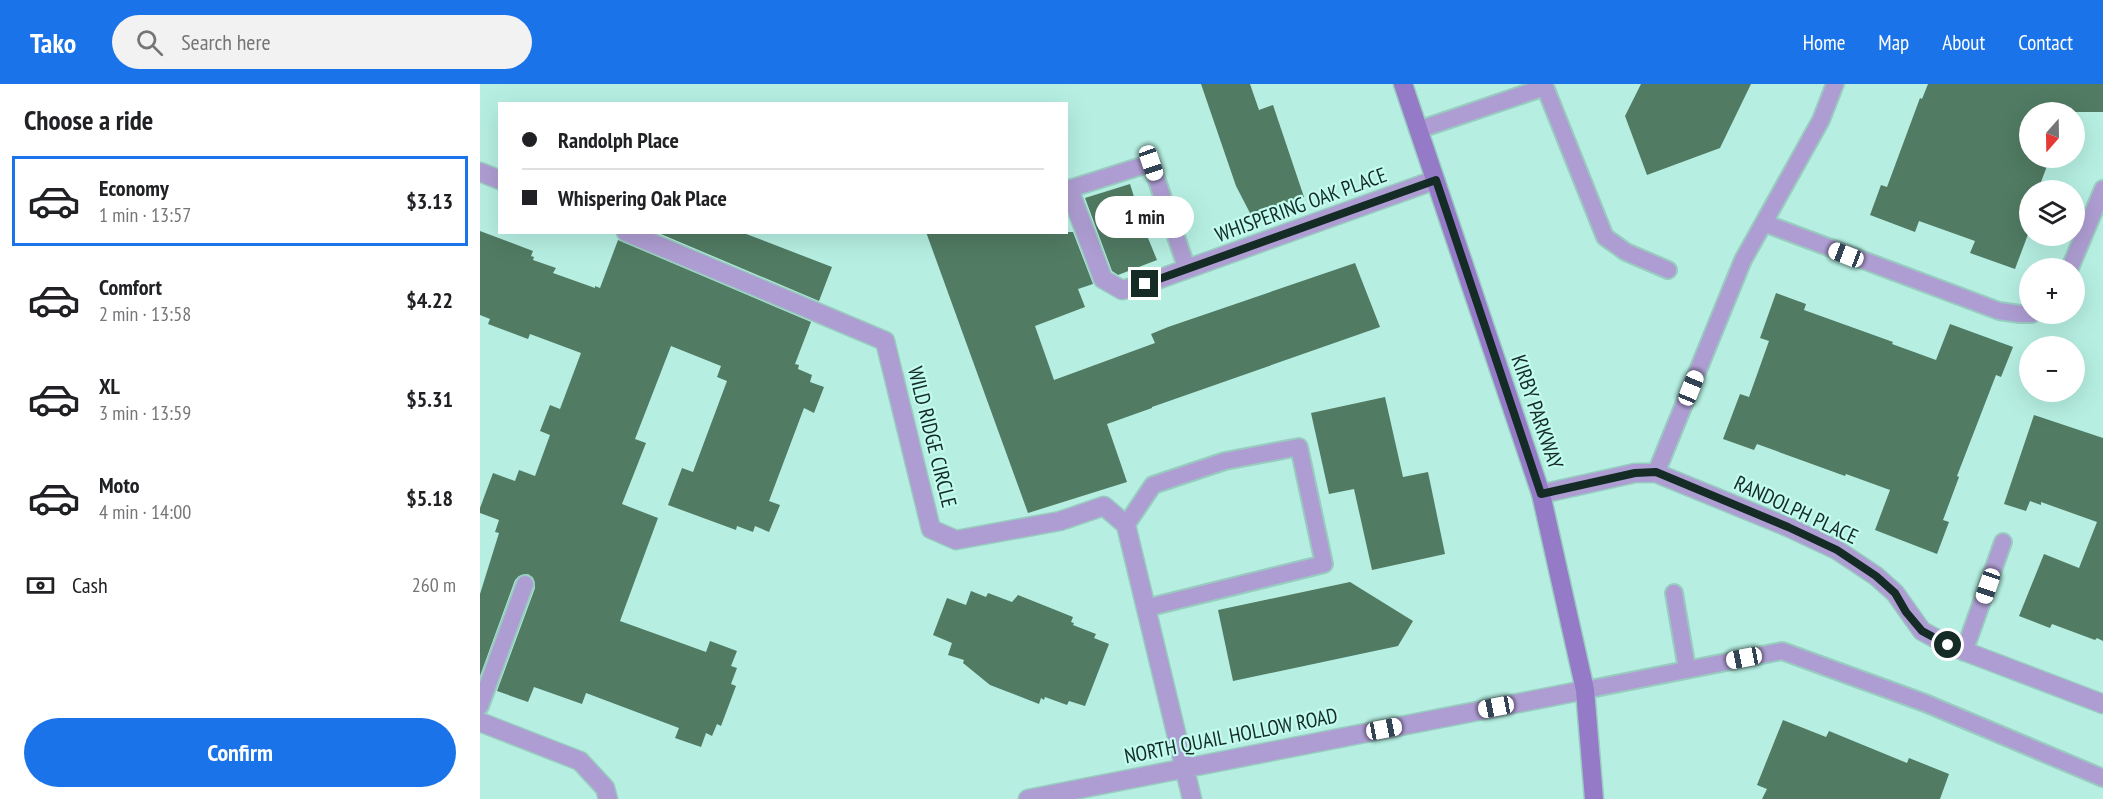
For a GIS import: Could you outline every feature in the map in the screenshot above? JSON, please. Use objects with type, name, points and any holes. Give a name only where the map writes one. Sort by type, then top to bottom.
[{"type":"main road","name":"KIRBY PARKWAY","points":[[1403,84],[1541,494],[1585,690],[1594,799]]},
{"type":"street","points":[[480,172],[498,179]]},
{"type":"street","name":"WHISPERING OAK PLACE","points":[[1069,189],[1103,279],[1122,290],[1436,180]]},
{"type":"street","name":"WILD RIDGE CIRCLE","points":[[631,234],[885,341],[931,529],[956,540],[1060,522],[1104,506],[1126,525]]},
{"type":"street","name":"RANDOLPH PLACE","points":[[1541,494],[1635,473],[1656,472],[1837,550],[1876,576],[1895,593],[1906,612],[1922,631],[1964,652],[2103,704]]},
{"type":"street","points":[[1126,525],[1192,799]]},
{"type":"street","name":"NORTH QUAIL HOLLOW ROAD","points":[[1028,799],[1585,690]]},
{"type":"street","points":[[480,722],[580,761],[605,789],[608,799]]},
{"type":"lane","points":[[1656,472],[1743,260],[1821,120],[1835,84]]},
{"type":"lane","points":[[1418,130],[1544,85],[1605,237],[1626,252],[1668,270]]},
{"type":"lane","points":[[1069,189],[1151,163],[1187,269]]},
{"type":"lane","points":[[2074,258],[2103,189]]},
{"type":"lane","points":[[1764,223],[1999,311],[2019,314]]},
{"type":"lane","points":[[1126,525],[1153,485],[1225,461],[1299,447],[1324,564],[1146,608]]},
{"type":"lane","points":[[1964,652],[2003,542]]},
{"type":"lane","points":[[480,706],[525,584]]},
{"type":"lane","points":[[1674,593],[1688,669]]},
{"type":"lane","points":[[1585,690],[1782,651],[1925,703],[2103,778]]},
{"type":"building","points":[[1201,84],[1250,84],[1259,110],[1273,105],[1304,197],[1251,215],[1236,186]]},
{"type":"building","points":[[1641,84],[1751,84],[1720,148],[1647,175],[1625,116]]},
{"type":"building","points":[[1928,84],[2103,84],[2103,112],[2085,112],[2085,102],[2019,102],[2019,168],[2046,168],[2042,180],[2019,180],[2019,246],[2024,246],[2015,269],[1970,253],[1975,241],[1919,221],[1915,232],[1870,215],[1881,185],[1887,187],[1920,98],[1922,99]]},
{"type":"building","points":[[1130,184],[1147,238],[1157,260],[1118,275],[1112,271],[1085,198]]},
{"type":"building","points":[[480,231],[533,251],[531,256],[534,257],[533,260],[556,268],[553,273],[595,288],[595,286],[600,288],[618,240],[811,322],[795,364],[799,365],[798,369],[812,375],[810,382],[824,387],[814,413],[804,408],[769,501],[780,505],[769,532],[755,526],[753,532],[737,526],[736,530],[668,505],[682,468],[693,472],[727,381],[717,377],[721,366],[671,346],[635,439],[646,443],[622,504],[658,518],[620,621],[706,652],[710,641],[737,651],[731,666],[737,668],[731,684],[736,686],[721,726],[717,724],[712,736],[706,733],[701,747],[675,738],[679,728],[586,693],[582,704],[534,687],[528,702],[497,691],[535,588],[533,578],[528,574],[519,576],[515,580],[480,676],[480,594],[499,533],[495,532],[499,520],[480,513],[480,508],[493,473],[515,481],[519,470],[535,476],[550,435],[540,431],[550,405],[560,409],[581,353],[530,334],[528,339],[488,324],[490,319],[480,315]]},
{"type":"building","points":[[1068,232],[1073,232],[1093,284],[1078,289],[1085,307],[1035,326],[1054,380],[1155,343],[1151,334],[1168,327],[1355,263],[1380,327],[1107,424],[1127,482],[1028,513],[927,234],[1068,234]]},
{"type":"building","points":[[661,234],[746,234],[832,267],[819,301]]},
{"type":"building","points":[[1776,293],[1806,304],[1804,310],[1936,360],[1950,324],[2013,347],[2001,377],[1996,375],[1957,476],[1959,477],[1943,520],[1949,522],[1937,554],[1875,530],[1890,490],[1757,444],[1754,450],[1723,439],[1740,394],[1749,397],[1769,341],[1760,338]]},
{"type":"building","points":[[1385,397],[1403,477],[1428,472],[1445,554],[1372,570],[1354,489],[1329,494],[1311,413]]},
{"type":"building","points":[[2034,415],[2103,438],[2103,641],[2052,624],[2050,628],[2019,616],[2044,554],[2079,568],[2097,522],[2041,502],[2041,505],[2030,501],[2026,511],[2004,504]]},
{"type":"building","points":[[1350,582],[1413,621],[1398,646],[1233,681],[1218,610]]},
{"type":"building","points":[[971,591],[986,597],[988,593],[1012,602],[1018,595],[1073,617],[1071,622],[1074,623],[1073,625],[1096,634],[1094,638],[1109,644],[1085,706],[1069,701],[1067,705],[1045,697],[1044,700],[1041,698],[1039,704],[990,685],[963,663],[964,660],[948,655],[952,643],[933,635],[947,598],[966,605]]},
{"type":"building","points":[[1783,720],[1826,737],[1829,731],[1907,763],[1909,758],[1949,774],[1940,799],[1762,799],[1767,789],[1757,785]]},
{"type":"route","points":[[1145,284],[1436,180],[1541,494],[1635,473],[1656,472],[1837,550],[1876,576],[1895,593],[1906,612],[1922,631],[1948,645]]}]
